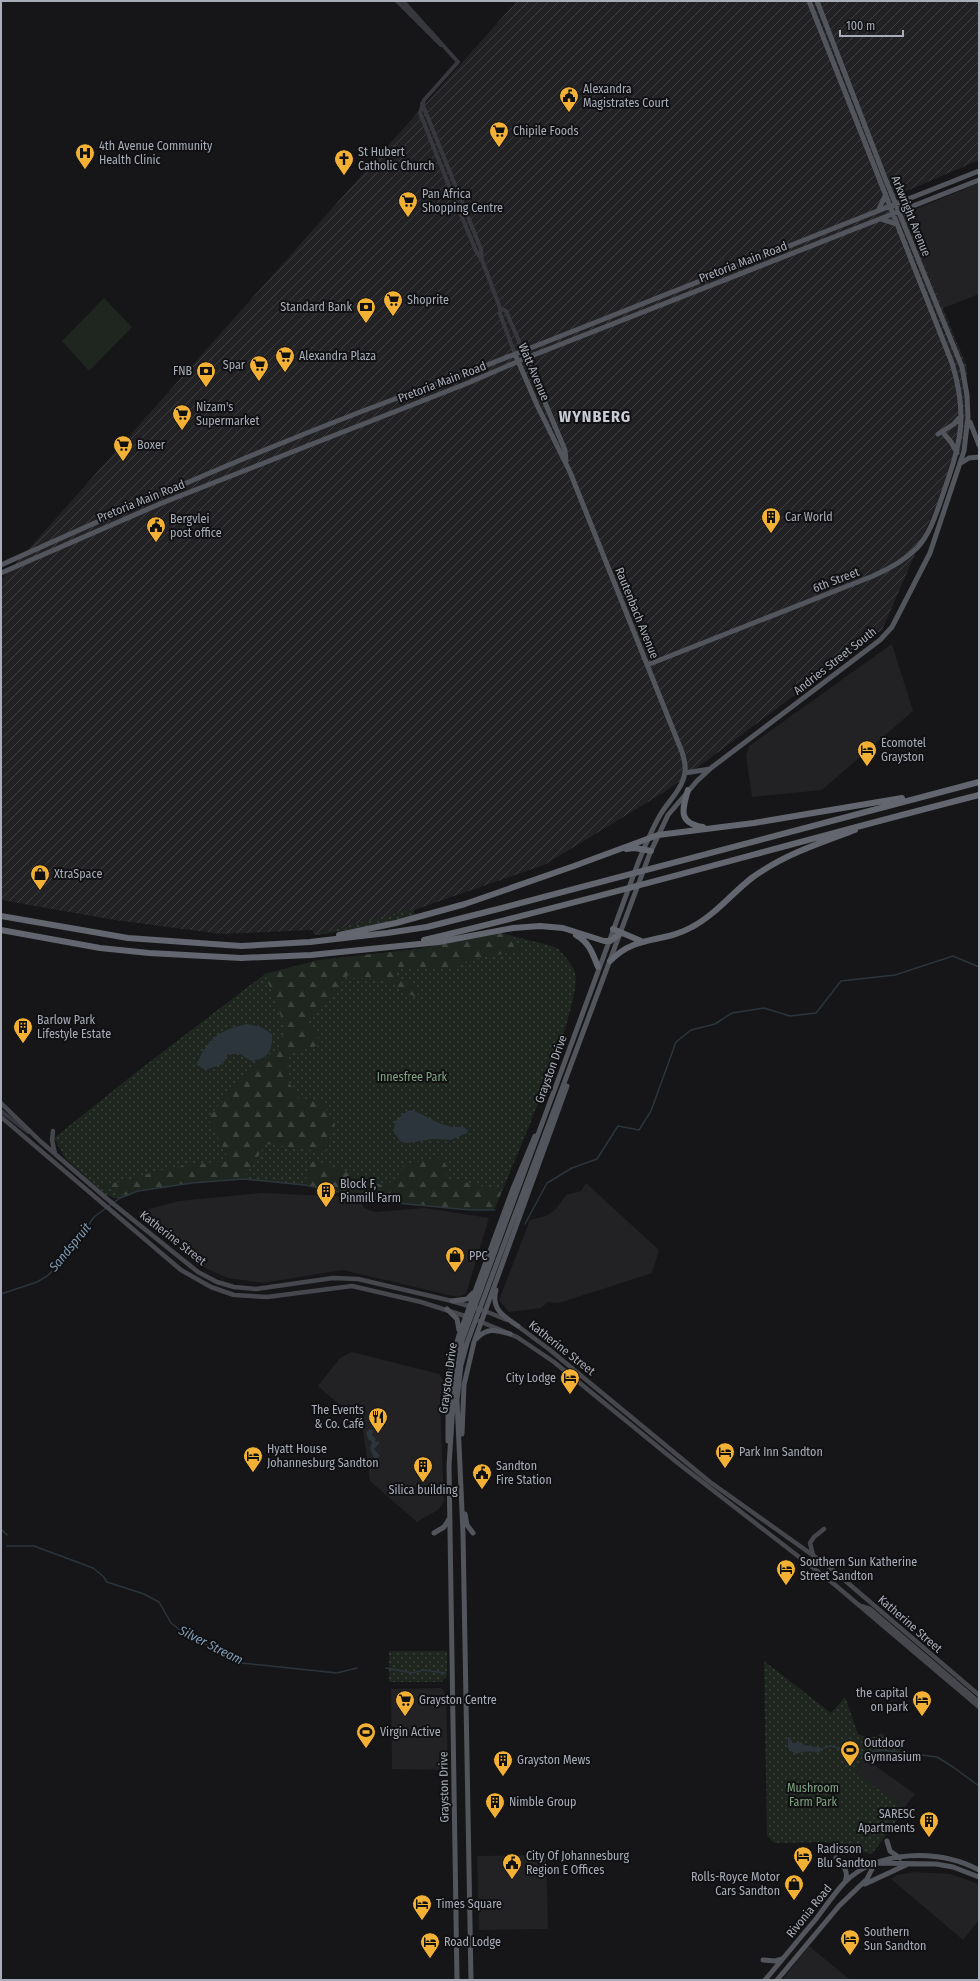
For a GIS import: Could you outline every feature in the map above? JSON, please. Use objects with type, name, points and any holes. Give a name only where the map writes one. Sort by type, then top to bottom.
[{"type":"highway","points":[[1,916],[85,932],[152,940],[242,946],[310,942],[427,927],[979,782]]},
{"type":"highway","points":[[688,790],[683,807],[684,817],[691,824],[710,828]]},
{"type":"highway","points":[[574,866],[658,835],[754,823],[943,791]]},
{"type":"highway","points":[[403,945],[511,919],[979,795]]},
{"type":"highway","points":[[610,962],[621,951],[641,941],[673,935],[698,924],[754,877],[792,854],[894,817]]},
{"type":"highway","points":[[310,942],[439,912],[621,850],[631,848],[650,852]]},
{"type":"highway","points":[[1,930],[100,948],[149,953],[241,958],[310,955],[439,942],[513,928],[540,926],[563,928],[608,941],[620,933]]},
{"type":"highway","points":[[540,926],[568,932],[585,940],[598,967]]},
{"type":"highway","points":[[613,930],[641,941]]},
{"type":"main road","name":"Arkwright Avenue","points":[[810,1],[885,196],[951,358],[959,390],[961,416],[960,439]]},
{"type":"main road","name":"Arkwright Avenue","points":[[817,1],[899,212],[962,367],[966,384],[968,418],[966,441]]},
{"type":"main road","name":"Pretoria Main Road","points":[[1,565],[138,503],[229,465],[979,171]]},
{"type":"main road","name":"Pretoria Main Road","points":[[1,573],[162,503],[979,180]]},
{"type":"main road","points":[[878,211],[885,196]]},
{"type":"main road","points":[[881,219],[897,224]]},
{"type":"main road","name":"Watt Avenue","points":[[523,351],[565,450],[566,462]]},
{"type":"main road","name":"Watt Avenue","points":[[514,354],[543,418],[566,462]]},
{"type":"main road","points":[[543,418],[549,415]]},
{"type":"main road","points":[[957,453],[951,442],[941,434],[954,424],[961,416]]},
{"type":"main road","points":[[968,418],[979,445]]},
{"type":"main road","name":"6th Street","points":[[647,665],[873,576],[900,561],[917,548],[927,534],[957,453],[960,439]]},
{"type":"main road","name":"Andries Street South","points":[[688,790],[711,768],[843,669],[887,633],[906,602],[930,553],[961,463],[966,441]]},
{"type":"main road","points":[[961,463],[969,458],[979,457]]},
{"type":"main road","name":"Rautenbach Avenue","points":[[566,462],[682,752],[686,763],[685,773]]},
{"type":"main road","points":[[685,773],[711,768]]},
{"type":"main road","name":"Grayston Drive","points":[[471,1980],[465,1616],[460,1442],[455,1411],[456,1368],[462,1342],[528,1165],[608,941],[648,838],[662,812],[679,788],[685,773]]},
{"type":"main road","name":"Grayston Drive","points":[[457,1980],[449,1466],[460,1375],[467,1342],[650,852],[668,815],[688,790]]},
{"type":"main road","points":[[460,1442],[464,1416],[464,1386],[474,1342],[556,1120],[582,1037]]},
{"type":"main road","points":[[449,1466],[447,1401],[451,1365],[459,1334],[512,1190],[550,1100]]},
{"type":"main road","name":"Katherine Street","points":[[1,1103],[40,1141],[106,1198],[198,1272],[229,1286],[256,1289],[333,1278],[349,1278],[469,1306],[485,1311],[518,1326],[550,1350],[710,1482],[814,1556],[979,1695]]},
{"type":"main road","name":"Katherine Street","points":[[1,1117],[181,1270],[195,1279],[224,1292],[249,1297],[267,1297],[352,1286],[447,1309],[510,1334],[526,1342],[554,1362],[679,1464],[858,1604],[979,1706]]},
{"type":"main road","points":[[53,1131],[52,1140],[55,1154]]},
{"type":"main road","points":[[507,1250],[495,1292],[494,1303],[500,1313],[518,1326]]},
{"type":"main road","points":[[452,1302],[467,1299],[475,1291]]},
{"type":"main road","points":[[447,1309],[454,1314],[458,1321],[459,1334]]},
{"type":"main road","points":[[474,1342],[483,1332],[488,1330],[510,1334]]},
{"type":"main road","points":[[460,1482],[466,1518],[473,1533]]},
{"type":"main road","points":[[434,1533],[444,1527],[450,1518]]},
{"type":"main road","points":[[814,1556],[810,1543],[814,1537],[824,1529]]},
{"type":"main road","points":[[858,1604],[870,1609],[979,1702]]},
{"type":"main road","points":[[886,1841],[891,1852],[900,1858]]},
{"type":"main road","name":"Rivonia Road","points":[[765,1980],[844,1883],[874,1863],[900,1858],[923,1856],[940,1857],[960,1862],[979,1870]]},
{"type":"main road","points":[[836,1858],[846,1869],[847,1875],[844,1883]]},
{"type":"main road","points":[[874,1863],[911,1863],[945,1866],[979,1877]]},
{"type":"main road","name":"Rivonia Road","points":[[777,1980],[839,1906],[867,1879],[874,1863]]},
{"type":"main road","points":[[858,1888],[879,1876],[911,1863]]},
{"type":"main road","points":[[763,1960],[775,1961],[783,1959]]},
{"type":"street","points":[[397,1],[444,47]]},
{"type":"street","points":[[404,1],[458,62],[422,103]]},
{"type":"street","name":"Watt Avenue","points":[[422,103],[479,244],[482,260]]},
{"type":"street","name":"Watt Avenue","points":[[422,103],[420,113],[426,131],[472,240],[482,260],[500,308],[500,314],[514,354]]},
{"type":"street","name":"Watt Avenue","points":[[500,308],[506,312],[523,351]]},
{"type":"street","points":[[1,1112],[40,1141]]},
{"type":"shaded area","points":[[517,1],[979,1],[979,160],[897,195],[967,367],[967,435],[882,630],[666,791],[544,865],[411,911],[315,935],[312,930],[221,934],[115,920],[1,900],[1,580]]},
{"type":"shaded area","points":[[979,183],[979,294],[941,309],[904,214]]},
{"type":"shaded area","points":[[892,644],[913,711],[822,790],[752,797],[746,756],[749,746]]},
{"type":"shaded area","points":[[246,1024],[261,1027],[272,1034],[272,1045],[265,1056],[251,1061],[240,1054],[228,1054],[223,1064],[205,1070],[197,1065],[205,1048],[215,1037],[229,1029]]},
{"type":"shaded area","points":[[413,1110],[439,1123],[452,1127],[464,1127],[468,1130],[467,1133],[451,1140],[433,1139],[407,1143],[401,1142],[394,1133],[395,1121],[407,1111]]},
{"type":"shaded area","points":[[586,1183],[659,1250],[652,1273],[559,1303],[548,1302],[541,1308],[509,1312],[499,1300],[530,1220],[546,1216],[555,1210],[566,1195],[581,1191]]},
{"type":"shaded area","points":[[261,1193],[356,1197],[364,1208],[375,1212],[425,1208],[489,1218],[466,1294],[457,1297],[343,1270],[263,1283],[228,1278],[198,1265],[143,1219],[138,1212],[179,1201]]},
{"type":"shaded area","points":[[352,1352],[439,1374],[443,1380],[440,1399],[444,1502],[438,1510],[417,1522],[370,1481],[363,1430],[358,1421],[318,1386],[340,1358]]},
{"type":"shaded area","points":[[370,1429],[373,1430],[372,1435],[376,1439],[375,1441],[379,1441],[379,1444],[374,1449],[380,1456],[375,1461],[370,1448],[372,1442],[368,1439],[366,1432]]},
{"type":"shaded area","points":[[441,1688],[444,1690],[446,1698],[448,1770],[392,1769],[391,1689]]},
{"type":"shaded area","points":[[788,1737],[793,1743],[801,1742],[804,1745],[824,1748],[818,1753],[809,1751],[795,1754],[788,1748]]},
{"type":"shaded area","points":[[863,1757],[915,1794],[904,1808],[856,1774]]},
{"type":"shaded area","points":[[546,1855],[548,1929],[479,1930],[477,1856]]},
{"type":"shaded area","points":[[915,1872],[950,1874],[979,1884],[979,1920],[963,1940],[891,1879],[897,1875]]},
{"type":"shaded area","points":[[809,1946],[820,1955],[850,1980],[782,1980]]},
{"type":"green space","points":[[104,298],[132,327],[89,371],[62,341]]},
{"type":"green space","points":[[413,909],[415,915],[374,925],[318,935],[318,934]]},
{"type":"green space","name":"Innesfree Park","points":[[499,933],[558,949],[574,970],[575,986],[559,1048],[529,1126],[494,1210],[470,1210],[386,1202],[305,1185],[243,1179],[192,1183],[138,1191],[120,1198],[114,1198],[106,1195],[65,1158],[54,1138],[139,1070],[265,974],[319,960],[418,949]]},
{"type":"green space","points":[[499,933],[513,936],[520,951],[472,959],[455,967],[402,968],[394,975],[419,988],[417,998],[384,979],[349,978],[350,973],[306,1022],[323,1044],[288,1054],[289,1082],[298,1098],[320,1100],[335,1124],[325,1152],[266,1144],[243,1179],[192,1183],[138,1191],[126,1196],[103,1186],[170,1168],[229,1160],[208,1118],[243,1076],[280,1046],[285,1027],[265,974],[319,960],[418,949]]},
{"type":"green space","points":[[437,1157],[445,1163],[447,1178],[502,1191],[494,1210],[470,1210],[386,1202],[305,1185],[310,1158],[381,1185],[398,1180],[403,1166]]},
{"type":"green space","points":[[389,1651],[447,1651],[447,1676],[442,1682],[389,1682]]},
{"type":"green space","name":"Mushroom Farm Park","points":[[764,1661],[831,1713],[845,1697],[858,1734],[868,1737],[877,1737],[881,1733],[902,1748],[896,1756],[863,1757],[856,1773],[905,1809],[872,1854],[826,1842],[774,1843],[767,1836]]},
{"type":"waterway","points":[[525,1224],[547,1183],[572,1168],[597,1159],[618,1126],[639,1130],[651,1111],[676,1042],[691,1030],[715,1024],[732,1013],[764,1008],[790,1016],[816,1013],[841,981],[895,975],[953,956],[979,967]]},
{"type":"waterway","name":"Sandspruit","points":[[1,1294],[37,1282],[47,1276],[61,1263],[94,1217],[120,1198],[138,1191],[192,1183],[243,1179],[305,1185],[386,1202],[470,1210],[495,1210]]},
{"type":"waterway","points":[[1,1529],[7,1535]]},
{"type":"waterway","name":"Silver Stream","points":[[7,1546],[34,1546],[93,1568],[103,1576],[107,1582],[144,1594],[159,1602],[171,1623],[184,1633],[241,1663],[337,1673],[357,1668]]},
{"type":"waterway","name":"Silver Stream","points":[[386,1668],[412,1673],[424,1670],[445,1673]]},
{"type":"waterway","points":[[824,1748],[830,1746],[864,1754],[882,1750],[937,1757],[979,1786]]},
{"type":"place","name":"Alexandra Magistrates Court","points":[[569,113]]},
{"type":"place","name":"Chipile Foods","points":[[499,148]]},
{"type":"place","name":"4th Avenue Community Health Clinic","points":[[85,170]]},
{"type":"place","name":"St Hubert Catholic Church","points":[[344,176]]},
{"type":"place","name":"Pan Africa Shopping Centre","points":[[408,218]]},
{"type":"place","name":"Shoprite","points":[[393,317]]},
{"type":"place","name":"Standard Bank","points":[[366,324]]},
{"type":"place","name":"Alexandra Plaza","points":[[285,373]]},
{"type":"place","name":"Spar","points":[[259,382]]},
{"type":"place","name":"FNB","points":[[206,388]]},
{"type":"place","name":"Nizam's Supermarket","points":[[182,431]]},
{"type":"place","name":"Boxer","points":[[123,462]]},
{"type":"place","name":"Car World","points":[[771,534]]},
{"type":"place","name":"Bergvlei post office","points":[[156,543]]},
{"type":"place","name":"Ecomotel Grayston","points":[[867,767]]},
{"type":"place","name":"XtraSpace","points":[[40,891]]},
{"type":"place","name":"Barlow Park Lifestyle Estate","points":[[23,1044]]},
{"type":"place","name":"Block F, Pinmill Farm","points":[[326,1208]]},
{"type":"place","name":"PPC","points":[[455,1273]]},
{"type":"place","name":"City Lodge","points":[[570,1395]]},
{"type":"place","name":"The Events & Co. Café","points":[[378,1434]]},
{"type":"place","name":"Park Inn Sandton","points":[[725,1469]]},
{"type":"place","name":"Hyatt House Johannesburg Sandton","points":[[253,1473]]},
{"type":"place","name":"Silica building","points":[[423,1483]]},
{"type":"place","name":"Sandton Fire Station","points":[[482,1490]]},
{"type":"place","name":"Southern Sun Katherine Street Sandton","points":[[786,1586]]},
{"type":"place","name":"Grayston Centre","points":[[405,1717]]},
{"type":"place","name":"the capital on park","points":[[922,1717]]},
{"type":"place","name":"Virgin Active","points":[[366,1749]]},
{"type":"place","name":"Outdoor Gymnasium","points":[[850,1767]]},
{"type":"place","name":"Grayston Mews","points":[[503,1777]]},
{"type":"place","name":"Nimble Group","points":[[495,1819]]},
{"type":"place","name":"SARESC Apartments","points":[[929,1838]]},
{"type":"place","name":"Radisson Blu Sandton","points":[[803,1873]]},
{"type":"place","name":"City Of Johannesburg Region E Offices","points":[[512,1880]]},
{"type":"place","name":"Rolls-Royce Motor Cars Sandton","points":[[794,1901]]},
{"type":"place","name":"Times Square","points":[[422,1921]]},
{"type":"place","name":"Southern Sun Sandton","points":[[850,1956]]},
{"type":"place","name":"Road Lodge","points":[[430,1959]]},
{"type":"district","name":"WYNBERG","points":[[595,416]]}]
